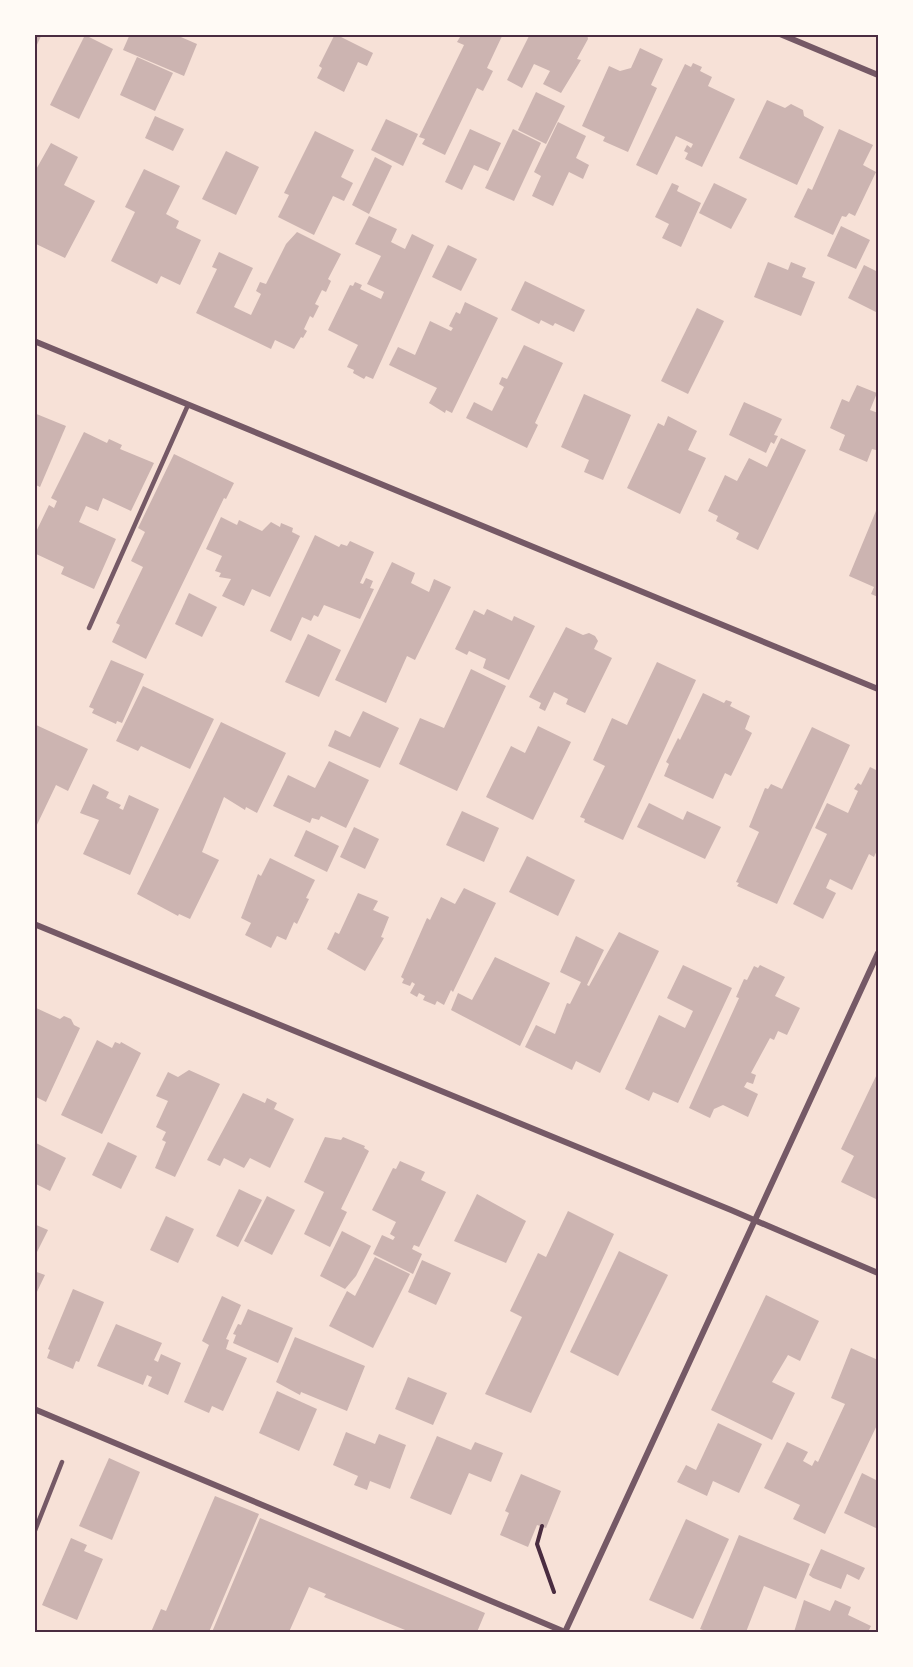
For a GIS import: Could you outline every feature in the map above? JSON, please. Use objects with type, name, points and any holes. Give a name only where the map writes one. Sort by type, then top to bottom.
[{"type":"street","points":[[780,34],[879,75]]},
{"type":"street","points":[[34,341],[879,689]]},
{"type":"street","points":[[34,924],[879,1273]]},
{"type":"street","points":[[34,1409],[565,1632],[879,953]]},
{"type":"lane","points":[[89,628],[188,405]]},
{"type":"lane","points":[[34,1533],[62,1462]]},
{"type":"path","points":[[542,1526],[537,1544],[554,1592]]},
{"type":"building","points":[[34,34],[42,34],[34,51]]},
{"type":"building","points":[[130,34],[174,34],[197,44],[184,76],[123,50]]},
{"type":"building","points":[[335,34],[373,53],[367,66],[358,62],[344,92],[317,78],[322,68],[319,66]]},
{"type":"building","points":[[456,34],[503,34],[487,68],[493,71],[483,91],[477,88],[445,155],[422,144],[425,139],[419,137],[464,45],[457,42],[460,37]]},
{"type":"building","points":[[530,34],[587,34],[588,39],[577,59],[581,60],[561,93],[543,84],[550,71],[534,64],[522,88],[507,80]]},
{"type":"building","points":[[85,35],[113,49],[79,119],[50,105]]},
{"type":"building","points":[[640,48],[663,59],[651,85],[657,88],[628,152],[603,141],[605,137],[582,126],[609,66],[620,71],[631,68]]},
{"type":"building","points":[[137,57],[173,73],[155,111],[120,95]]},
{"type":"building","points":[[693,63],[702,67],[700,71],[712,77],[708,86],[735,99],[702,167],[685,159],[688,153],[684,151],[687,145],[691,148],[693,144],[676,136],[657,175],[636,165],[685,64],[691,67]]},
{"type":"building","points":[[536,92],[565,106],[546,144],[518,130]]},
{"type":"building","points":[[767,100],[785,108],[791,104],[803,110],[804,116],[824,127],[797,185],[739,158]]},
{"type":"building","points":[[155,116],[184,129],[173,151],[145,138]]},
{"type":"building","points":[[386,119],[418,134],[403,166],[371,150]]},
{"type":"building","points":[[558,122],[586,136],[576,158],[589,165],[583,179],[569,172],[553,206],[532,196],[541,176],[534,172]]},
{"type":"building","points":[[470,129],[501,143],[488,171],[474,165],[462,190],[445,182]]},
{"type":"building","points":[[513,129],[541,143],[514,201],[485,188]]},
{"type":"building","points":[[839,129],[873,145],[863,165],[876,172],[855,216],[849,213],[846,217],[842,216],[833,235],[794,217],[808,188],[812,190]]},
{"type":"building","points":[[315,131],[354,150],[341,177],[353,183],[344,201],[333,196],[314,235],[278,217],[289,195],[284,193]]},
{"type":"building","points":[[51,143],[78,157],[64,185],[95,201],[65,258],[34,243],[34,173]]},
{"type":"building","points":[[226,151],[259,167],[236,215],[202,199]]},
{"type":"building","points":[[375,157],[392,166],[369,214],[352,205]]},
{"type":"building","points":[[144,169],[180,186],[166,214],[179,221],[176,228],[201,240],[180,285],[161,276],[157,284],[111,261],[135,212],[125,207]]},
{"type":"building","points":[[672,183],[679,186],[677,191],[701,203],[681,247],[662,238],[669,224],[655,217]]},
{"type":"building","points":[[714,183],[747,199],[731,229],[699,213]]},
{"type":"building","points":[[369,216],[397,229],[391,242],[405,249],[412,234],[434,245],[373,379],[366,376],[364,379],[347,367],[358,345],[328,330],[350,285],[353,286],[355,282],[362,285],[360,289],[381,299],[384,292],[367,284],[381,256],[355,244]]},
{"type":"building","points":[[841,226],[870,240],[856,269],[827,256]]},
{"type":"building","points":[[297,232],[341,254],[328,279],[331,281],[326,292],[322,290],[315,304],[319,306],[313,318],[310,316],[304,329],[307,331],[294,349],[275,340],[271,349],[196,313],[217,269],[212,267],[219,252],[253,268],[234,307],[251,315],[261,294],[256,291],[260,282],[266,284],[286,244]]},
{"type":"building","points":[[448,245],[477,259],[461,291],[432,277]]},
{"type":"building","points":[[768,262],[788,270],[791,262],[806,268],[802,277],[815,282],[801,316],[754,297]]},
{"type":"building","points":[[864,265],[878,272],[878,313],[848,298]]},
{"type":"building","points":[[525,281],[585,310],[574,332],[555,323],[553,326],[541,320],[539,324],[511,310]]},
{"type":"building","points":[[465,302],[498,318],[452,413],[446,410],[445,413],[429,403],[437,388],[389,365],[398,347],[415,355],[430,321],[451,331],[453,328],[449,326],[456,312],[460,314]]},
{"type":"building","points":[[697,308],[724,321],[688,394],[661,381]]},
{"type":"building","points":[[524,345],[563,363],[535,423],[538,425],[527,448],[466,418],[474,402],[492,411],[504,387],[499,384],[502,377],[507,379]]},
{"type":"building","points":[[857,385],[877,393],[870,410],[878,413],[878,444],[876,450],[872,449],[867,462],[839,450],[845,435],[830,428],[842,399],[849,402]]},
{"type":"building","points":[[584,394],[631,415],[603,480],[584,472],[589,460],[561,447]]},
{"type":"building","points":[[744,402],[782,419],[774,435],[778,436],[774,444],[771,442],[766,453],[729,435]]},
{"type":"building","points":[[34,413],[66,426],[40,487],[34,484]]},
{"type":"building","points":[[668,416],[697,431],[688,450],[706,458],[680,514],[627,488],[658,423],[664,426]]},
{"type":"building","points":[[84,432],[107,443],[109,439],[122,445],[120,449],[154,463],[131,511],[103,498],[98,511],[86,506],[79,522],[116,539],[94,589],[61,574],[64,567],[34,553],[34,536],[49,505],[54,508],[57,501],[51,498]]},
{"type":"building","points":[[781,438],[806,450],[758,550],[736,539],[739,533],[716,521],[718,516],[708,511],[725,475],[737,481],[749,458],[767,467]]},
{"type":"building","points":[[174,454],[234,483],[226,499],[224,498],[146,659],[112,642],[120,625],[116,623],[143,567],[131,561],[145,532],[138,528]]},
{"type":"building","points":[[878,506],[878,597],[871,594],[874,587],[849,576]]},
{"type":"building","points":[[221,517],[237,525],[239,520],[262,531],[271,522],[280,527],[281,523],[293,528],[292,532],[300,536],[270,597],[252,589],[244,606],[222,596],[231,579],[219,577],[221,573],[215,571],[222,556],[206,549]]},
{"type":"building","points":[[315,535],[339,547],[341,544],[347,546],[350,541],[374,552],[360,583],[363,584],[366,578],[373,581],[370,588],[374,589],[360,619],[324,605],[318,617],[314,615],[311,621],[302,617],[291,641],[270,631]]},
{"type":"building","points":[[392,562],[415,573],[411,583],[429,592],[434,579],[451,587],[415,660],[407,656],[386,703],[335,680]]},
{"type":"building","points":[[189,593],[217,607],[202,637],[175,624]]},
{"type":"building","points":[[487,609],[512,621],[514,616],[535,626],[509,680],[483,668],[486,659],[469,651],[467,655],[455,649],[474,610],[484,615]]},
{"type":"building","points":[[566,627],[583,635],[589,633],[595,636],[598,641],[594,649],[612,658],[585,713],[566,704],[568,699],[554,692],[545,711],[539,708],[541,703],[529,697]]},
{"type":"building","points":[[308,634],[341,650],[319,697],[285,682]]},
{"type":"building","points":[[111,660],[144,674],[122,723],[117,721],[116,724],[92,713],[94,709],[89,707]]},
{"type":"building","points":[[657,662],[696,680],[623,840],[584,822],[585,819],[580,817],[605,766],[593,760],[612,718],[627,725]]},
{"type":"building","points":[[471,669],[506,686],[457,791],[399,764],[420,718],[444,728]]},
{"type":"building","points":[[143,686],[214,719],[190,769],[141,746],[138,751],[116,741]]},
{"type":"building","points":[[703,693],[724,703],[726,700],[732,702],[730,706],[750,716],[745,729],[752,733],[731,776],[725,773],[713,799],[664,776],[669,764],[666,762],[678,738],[680,740]]},
{"type":"building","points":[[363,711],[399,728],[380,768],[328,746],[335,730],[350,737]]},
{"type":"building","points":[[221,722],[286,753],[257,813],[246,807],[245,810],[224,797],[202,852],[219,860],[190,919],[179,914],[178,916],[137,894]]},
{"type":"building","points":[[34,724],[88,749],[68,791],[56,785],[34,831]]},
{"type":"building","points":[[538,726],[571,742],[533,820],[486,797],[511,746],[525,753]]},
{"type":"building","points":[[812,727],[850,745],[777,904],[737,886],[739,883],[736,882],[759,832],[749,827],[765,788],[768,789],[771,784],[782,789]]},
{"type":"building","points":[[329,761],[369,780],[346,828],[321,816],[319,820],[312,818],[310,823],[273,806],[288,775],[315,788]]},
{"type":"building","points":[[870,767],[878,771],[878,848],[874,857],[869,854],[852,890],[830,879],[826,888],[836,893],[823,919],[793,904],[827,834],[815,828],[827,803],[848,813],[858,791],[854,789],[858,783],[861,785]]},
{"type":"building","points":[[93,784],[109,792],[106,798],[121,805],[119,808],[123,810],[129,795],[159,809],[130,875],[83,854],[99,820],[80,813]]},
{"type":"building","points":[[649,803],[683,820],[687,811],[721,827],[705,859],[637,827]]},
{"type":"building","points":[[462,811],[499,828],[484,862],[446,845]]},
{"type":"building","points":[[354,827],[379,839],[365,869],[340,857]]},
{"type":"building","points":[[306,830],[339,846],[327,872],[294,856]]},
{"type":"building","points":[[527,856],[575,880],[558,916],[509,892]]},
{"type":"building","points":[[270,858],[315,880],[297,924],[294,922],[286,940],[277,936],[271,948],[245,935],[251,923],[241,918],[258,874],[261,876]]},
{"type":"building","points":[[464,888],[496,903],[453,992],[451,990],[444,1005],[437,1001],[435,1005],[423,1000],[425,996],[419,993],[417,997],[410,993],[415,984],[412,982],[410,986],[402,983],[404,979],[401,977],[427,918],[430,920],[441,897],[455,904]]},
{"type":"building","points":[[358,893],[378,901],[373,910],[389,917],[381,937],[384,938],[365,971],[327,949],[335,932],[339,934]]},
{"type":"building","points":[[619,932],[659,951],[600,1073],[576,1061],[572,1070],[525,1047],[536,1025],[555,1034],[567,1003],[570,1004],[581,982],[560,972],[576,936],[604,950],[587,985],[589,986]]},
{"type":"building","points":[[495,957],[550,983],[520,1046],[451,1010],[458,993],[472,1000]]},
{"type":"building","points":[[683,965],[732,988],[678,1103],[653,1092],[649,1101],[625,1089],[659,1015],[685,1028],[693,1011],[667,998]]},
{"type":"building","points":[[760,965],[785,977],[775,996],[800,1008],[787,1035],[778,1031],[774,1040],[770,1038],[751,1073],[756,1075],[753,1084],[747,1082],[744,1087],[758,1094],[748,1117],[723,1105],[714,1109],[710,1118],[689,1108],[739,998],[736,997],[744,979],[747,980],[754,966],[758,968]]},
{"type":"building","points":[[34,1007],[60,1019],[64,1016],[71,1019],[74,1025],[80,1028],[46,1102],[34,1096]]},
{"type":"building","points":[[97,1040],[112,1048],[115,1042],[120,1044],[121,1042],[141,1053],[102,1134],[61,1115]]},
{"type":"building","points":[[189,1070],[220,1084],[175,1177],[155,1168],[166,1142],[162,1140],[166,1132],[156,1127],[168,1101],[156,1096],[168,1072],[178,1077]]},
{"type":"building","points":[[878,1072],[878,1200],[841,1182],[854,1156],[841,1149]]},
{"type":"building","points":[[243,1093],[265,1103],[267,1098],[277,1103],[274,1109],[294,1119],[270,1168],[250,1158],[244,1168],[224,1158],[220,1166],[207,1160]]},
{"type":"building","points":[[325,1137],[341,1140],[343,1137],[365,1146],[364,1148],[369,1151],[341,1209],[347,1212],[330,1247],[304,1234],[324,1192],[304,1182]]},
{"type":"building","points":[[34,1142],[66,1158],[50,1191],[34,1183]]},
{"type":"building","points":[[108,1142],[137,1156],[121,1189],[92,1175]]},
{"type":"building","points":[[400,1161],[425,1172],[421,1180],[446,1192],[419,1247],[414,1245],[412,1249],[422,1254],[413,1274],[373,1254],[382,1235],[393,1240],[395,1237],[390,1234],[396,1222],[372,1210],[393,1168],[396,1169]]},
{"type":"building","points":[[239,1189],[262,1200],[238,1247],[216,1236]]},
{"type":"building","points":[[477,1194],[526,1221],[506,1263],[454,1241]]},
{"type":"building","points":[[267,1196],[295,1210],[272,1255],[244,1241]]},
{"type":"building","points":[[568,1211],[614,1234],[531,1413],[485,1394],[522,1317],[510,1311],[538,1253],[546,1257]]},
{"type":"building","points":[[166,1216],[194,1229],[178,1263],[150,1250]]},
{"type":"building","points":[[34,1224],[48,1230],[34,1258]]},
{"type":"building","points":[[342,1231],[371,1246],[356,1276],[345,1289],[320,1276]]},
{"type":"building","points":[[619,1251],[668,1275],[618,1376],[570,1352]]},
{"type":"building","points":[[375,1257],[410,1274],[373,1348],[329,1326],[347,1291],[355,1296]]},
{"type":"building","points":[[422,1260],[451,1273],[436,1305],[408,1292]]},
{"type":"building","points":[[34,1271],[45,1275],[34,1298]]},
{"type":"building","points":[[73,1289],[104,1302],[79,1362],[76,1361],[73,1369],[47,1358],[50,1350],[48,1349]]},
{"type":"building","points":[[766,1295],[819,1321],[800,1361],[788,1355],[772,1382],[795,1393],[772,1440],[711,1410]]},
{"type":"building","points":[[222,1296],[241,1305],[226,1339],[229,1340],[226,1349],[247,1358],[223,1411],[212,1406],[209,1413],[184,1402],[209,1345],[202,1341]]},
{"type":"building","points":[[248,1309],[293,1328],[278,1363],[233,1343],[236,1335],[233,1334],[238,1324],[241,1325]]},
{"type":"building","points":[[116,1324],[162,1343],[154,1360],[158,1362],[161,1354],[181,1363],[168,1395],[148,1386],[152,1377],[147,1375],[143,1385],[97,1366]]},
{"type":"building","points":[[295,1337],[365,1366],[347,1411],[301,1392],[300,1395],[276,1382]]},
{"type":"building","points":[[851,1348],[878,1360],[878,1423],[825,1534],[793,1519],[800,1505],[764,1488],[787,1442],[808,1452],[803,1461],[812,1466],[815,1460],[818,1462],[845,1404],[831,1398]]},
{"type":"building","points":[[408,1377],[447,1393],[433,1425],[395,1409]]},
{"type":"building","points":[[277,1391],[317,1409],[299,1451],[259,1433]]},
{"type":"building","points":[[718,1423],[762,1444],[739,1493],[713,1481],[707,1496],[677,1482],[686,1465],[696,1470]]},
{"type":"building","points":[[346,1432],[375,1444],[379,1434],[406,1445],[390,1489],[370,1481],[367,1490],[354,1485],[358,1476],[333,1465]]},
{"type":"building","points":[[437,1436],[471,1450],[475,1442],[503,1453],[491,1482],[469,1473],[451,1515],[410,1498]]},
{"type":"building","points":[[109,1458],[140,1472],[112,1540],[79,1526]]},
{"type":"building","points":[[862,1473],[878,1481],[878,1529],[844,1513]]},
{"type":"building","points":[[521,1474],[561,1491],[546,1528],[537,1525],[528,1547],[500,1535],[509,1513],[505,1511]]},
{"type":"building","points":[[215,1496],[259,1514],[209,1632],[151,1632],[161,1609],[166,1611]]},
{"type":"building","points":[[260,1518],[485,1613],[477,1632],[410,1632],[324,1597],[326,1594],[309,1587],[289,1632],[212,1632]]},
{"type":"building","points":[[686,1519],[729,1539],[693,1619],[649,1600]]},
{"type":"building","points":[[739,1535],[810,1564],[796,1599],[764,1586],[746,1632],[709,1632],[700,1629]]},
{"type":"building","points":[[71,1538],[87,1545],[84,1551],[103,1559],[77,1620],[42,1605]]},
{"type":"building","points":[[821,1549],[865,1568],[859,1580],[847,1574],[841,1589],[809,1575]]},
{"type":"building","points":[[804,1600],[830,1611],[835,1600],[851,1607],[848,1615],[871,1626],[868,1632],[794,1632]]}]
